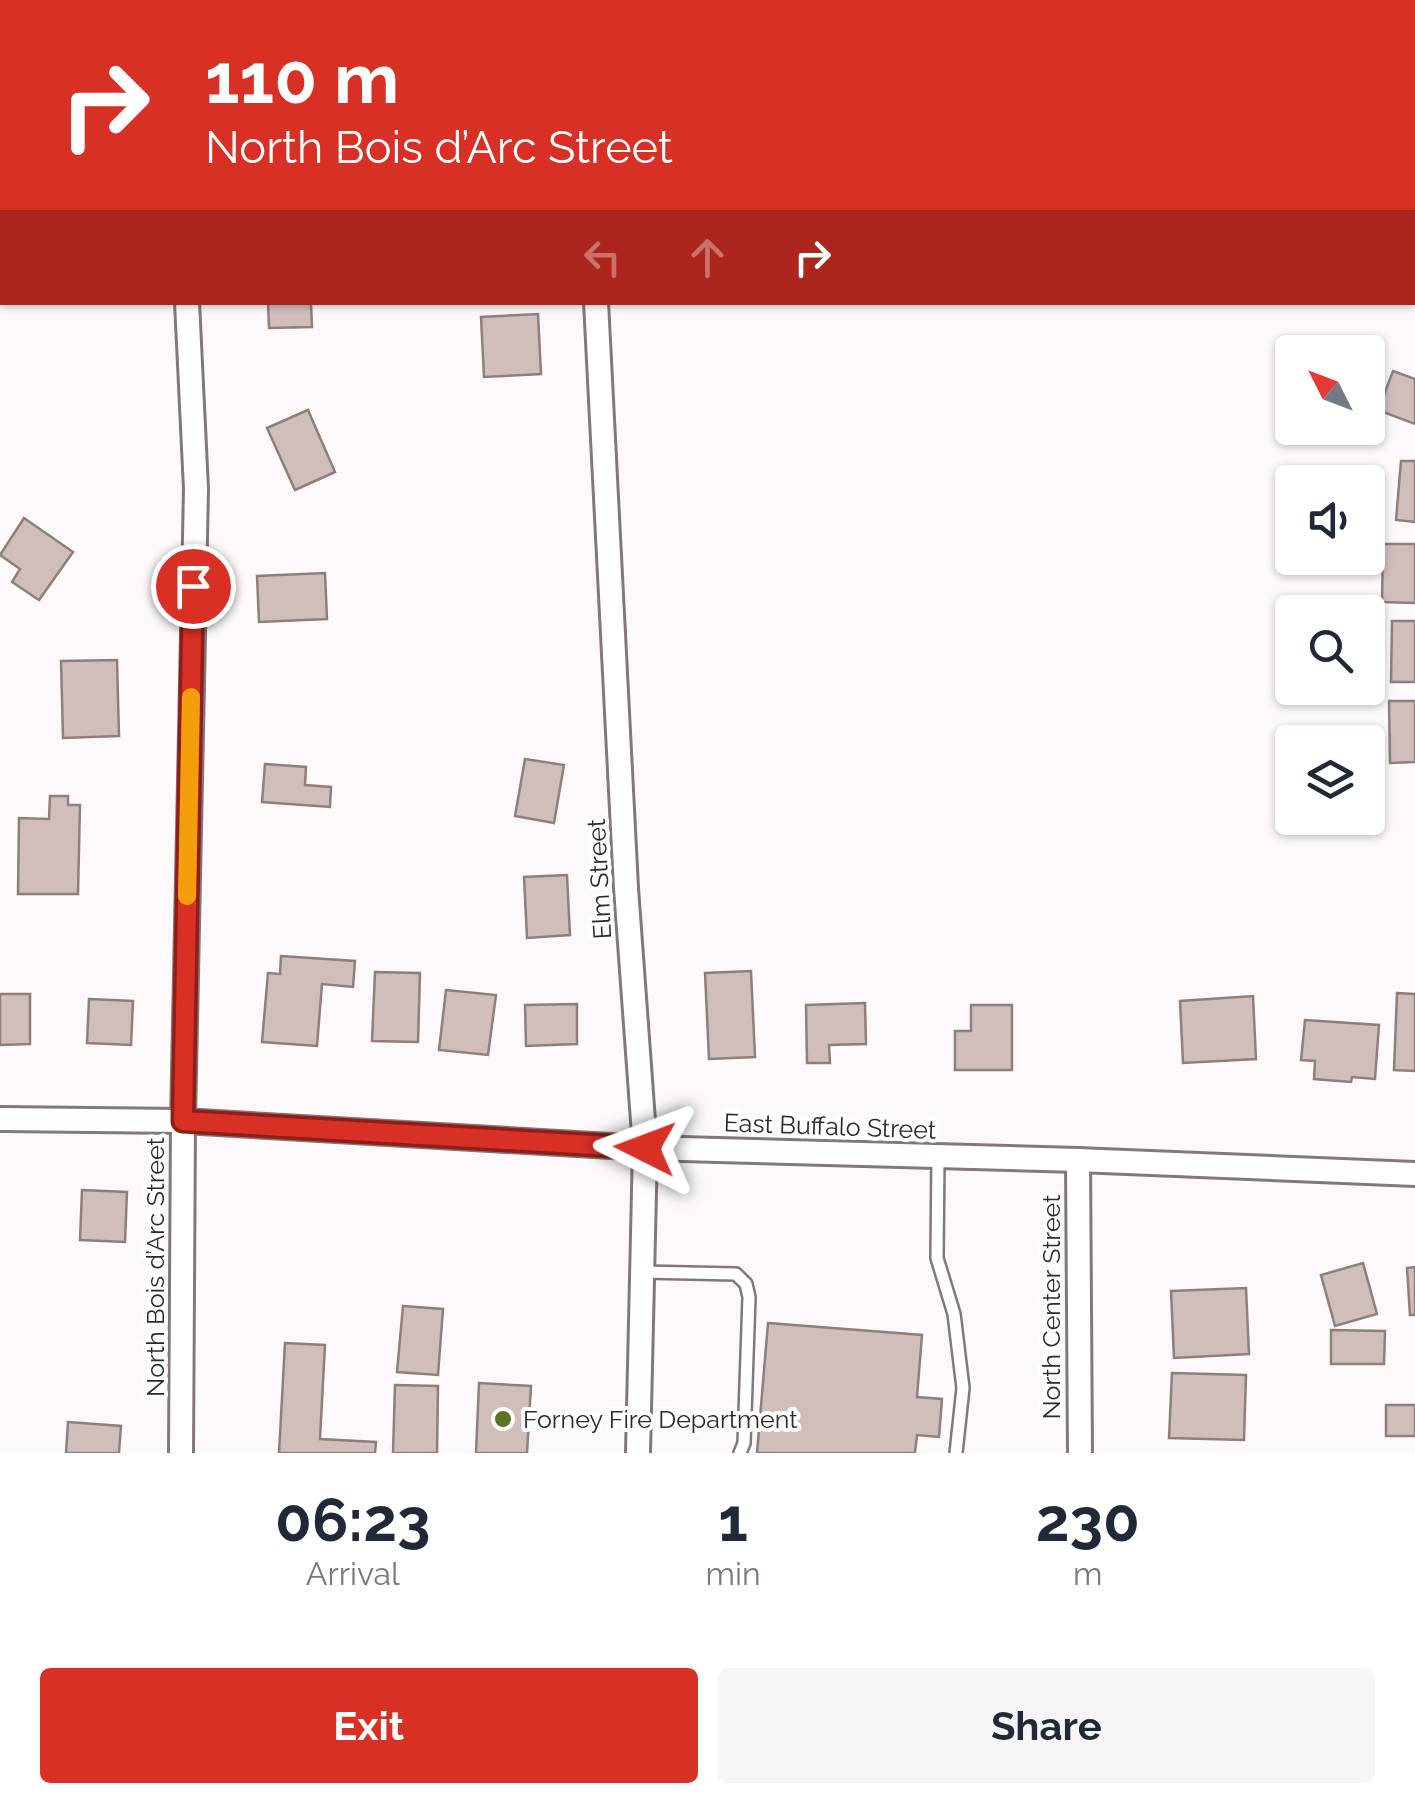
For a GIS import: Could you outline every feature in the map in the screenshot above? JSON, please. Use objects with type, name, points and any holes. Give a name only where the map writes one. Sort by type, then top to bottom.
[{"type":"street","name":"North Bois d’Arc Street","points":[[181,1453],[183,1121],[196,489],[187,305]]},
{"type":"street","name":"Elm Street","points":[[596,305],[626,888],[645,1148],[638,1453]]},
{"type":"street","name":"East Buffalo Street","points":[[0,1119],[183,1121],[645,1148],[1415,1174]]},
{"type":"street","name":"North Center Street","points":[[1078,1160],[1080,1453]]},
{"type":"lane","points":[[938,1156],[938,1258],[954,1314],[964,1388],[956,1453]]},
{"type":"lane","points":[[642,1272],[736,1274],[746,1284],[748,1315],[740,1453]]},
{"type":"building","points":[[268,305],[311,305],[312,327],[269,328]]},
{"type":"building","points":[[538,314],[541,374],[484,377],[481,317]]},
{"type":"building","points":[[1393,371],[1415,379],[1415,424],[1385,413],[1385,392]]},
{"type":"building","points":[[308,410],[335,472],[295,490],[267,428]]},
{"type":"building","points":[[1401,461],[1415,461],[1415,522],[1396,520]]},
{"type":"building","points":[[24,518],[73,552],[39,600],[12,582],[20,569],[0,555]]},
{"type":"building","points":[[1385,544],[1415,544],[1415,603],[1385,602]]},
{"type":"building","points":[[325,573],[327,619],[259,622],[257,576]]},
{"type":"building","points":[[1392,621],[1415,621],[1415,682],[1391,682]]},
{"type":"building","points":[[117,660],[119,736],[63,738],[61,661]]},
{"type":"building","points":[[1389,701],[1415,701],[1415,762],[1390,763]]},
{"type":"building","points":[[525,759],[564,765],[554,823],[515,816]]},
{"type":"building","points":[[265,764],[306,767],[305,785],[331,787],[330,807],[262,802]]},
{"type":"building","points":[[50,796],[68,796],[68,805],[80,805],[78,894],[18,894],[19,818],[49,819]]},
{"type":"building","points":[[567,875],[570,935],[527,938],[524,877]]},
{"type":"building","points":[[281,956],[355,961],[353,987],[322,984],[317,1046],[262,1042],[268,973],[280,974]]},
{"type":"building","points":[[751,971],[755,1057],[709,1059],[705,973]]},
{"type":"building","points":[[375,972],[420,973],[418,1042],[372,1041]]},
{"type":"building","points":[[446,990],[496,995],[488,1055],[439,1050]]},
{"type":"building","points":[[1397,993],[1415,994],[1415,1071],[1394,1070]]},
{"type":"building","points":[[0,994],[30,994],[30,1044],[0,1045]]},
{"type":"building","points":[[1253,996],[1256,1059],[1183,1063],[1180,1001]]},
{"type":"building","points":[[89,999],[133,1001],[131,1045],[87,1043]]},
{"type":"building","points":[[865,1003],[866,1044],[829,1045],[830,1063],[807,1063],[806,1005]]},
{"type":"building","points":[[577,1004],[577,1044],[526,1046],[525,1005]]},
{"type":"building","points":[[971,1005],[1012,1005],[1012,1070],[955,1070],[955,1031],[971,1031]]},
{"type":"building","points":[[1305,1020],[1379,1025],[1375,1079],[1314,1079],[1315,1061],[1301,1060]]},
{"type":"building","points":[[82,1190],[127,1192],[125,1242],[80,1240]]},
{"type":"building","points":[[1363,1263],[1377,1314],[1335,1326],[1321,1275]]},
{"type":"building","points":[[1415,1267],[1415,1315],[1410,1315],[1407,1268]]},
{"type":"building","points":[[1246,1288],[1249,1354],[1174,1358],[1171,1291]]},
{"type":"building","points":[[403,1306],[443,1309],[438,1375],[397,1372]]},
{"type":"building","points":[[768,1323],[922,1335],[917,1397],[942,1399],[939,1437],[917,1435],[915,1453],[757,1453]]},
{"type":"building","points":[[1331,1330],[1385,1331],[1384,1364],[1331,1364]]},
{"type":"building","points":[[285,1343],[325,1345],[320,1439],[376,1442],[375,1453],[279,1453]]},
{"type":"building","points":[[1172,1373],[1246,1375],[1244,1440],[1169,1438]]},
{"type":"building","name":"Forney Fire Department","points":[[479,1383],[531,1386],[527,1453],[476,1453]]},
{"type":"building","points":[[395,1385],[438,1386],[437,1453],[393,1453]]},
{"type":"building","points":[[1386,1405],[1415,1405],[1415,1436],[1386,1436]]},
{"type":"building","points":[[68,1422],[121,1426],[119,1453],[66,1453]]},
{"type":"slow traffic","points":[[187,896],[191,697]]},
{"type":"place","name":"Forney Fire Department","points":[[503,1419]]},
{"type":"route","points":[[193,586],[183,1121],[645,1148]]}]
